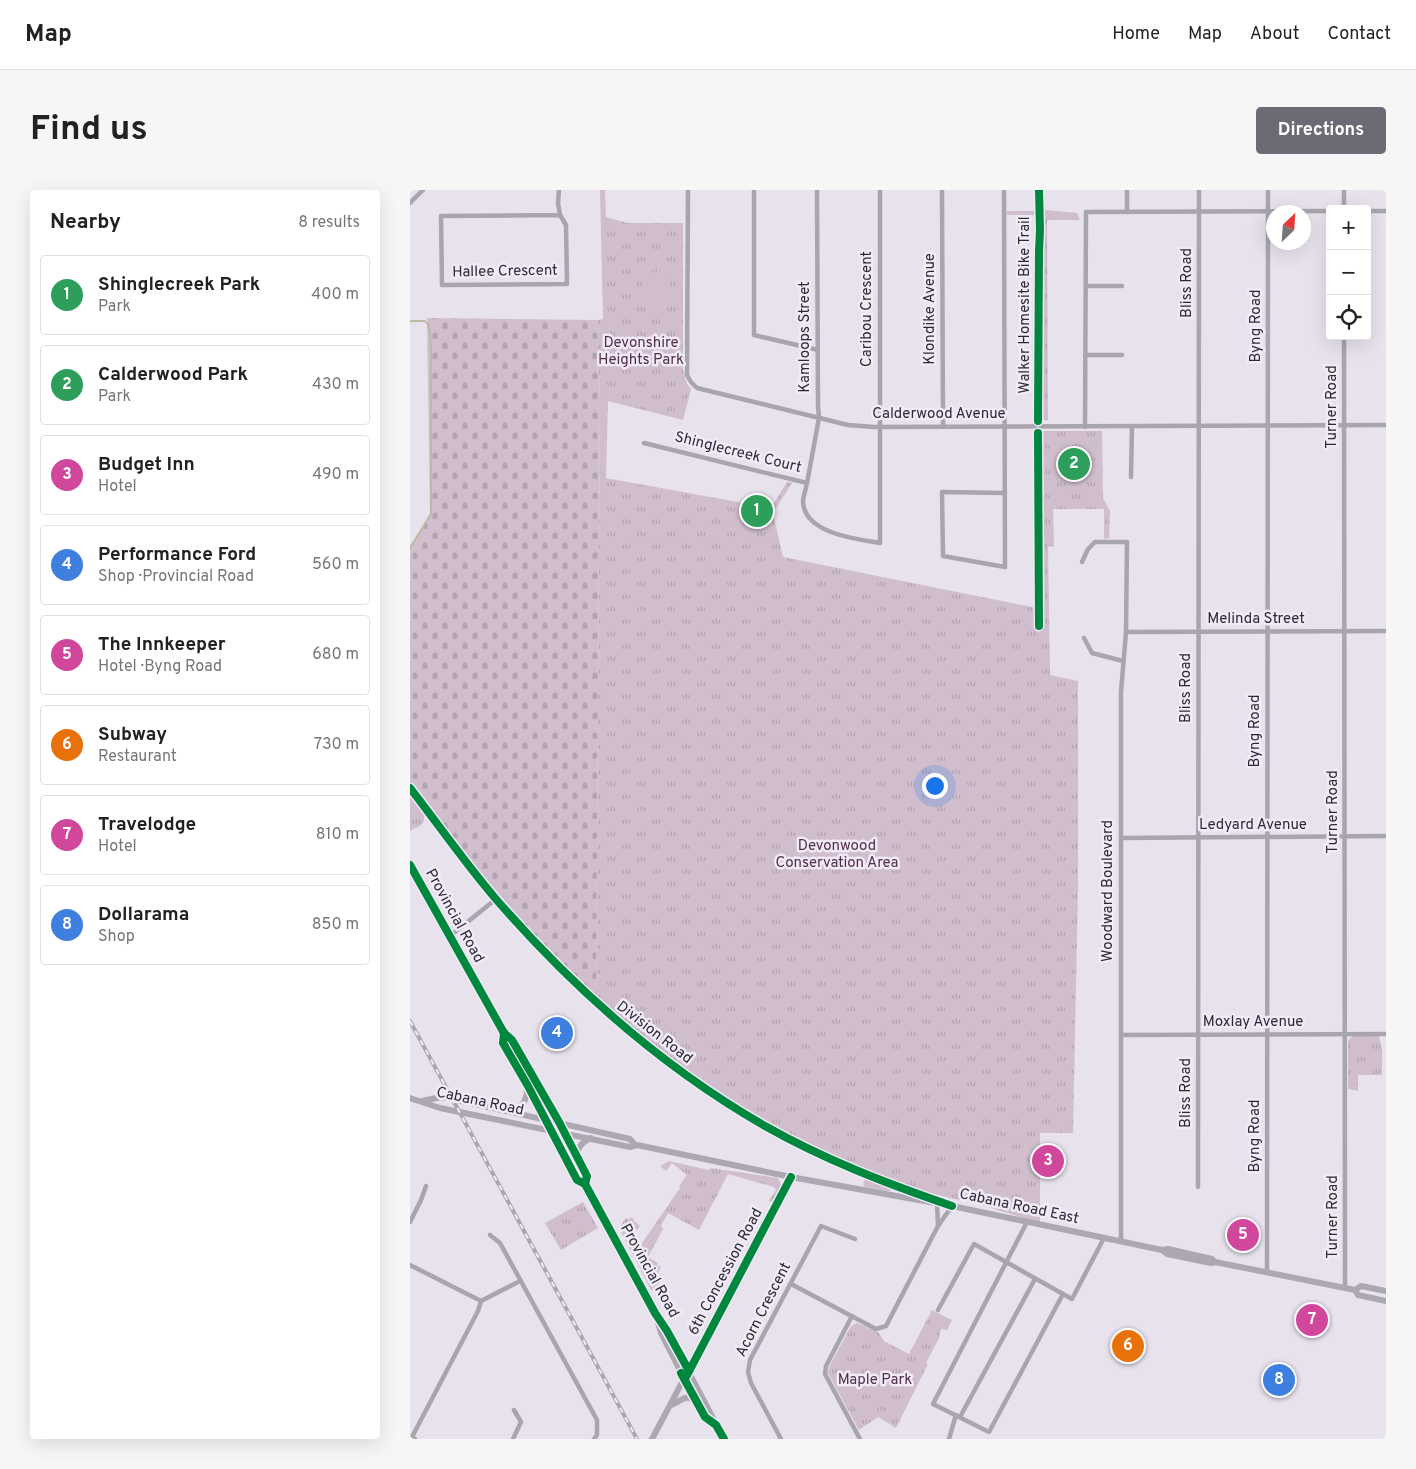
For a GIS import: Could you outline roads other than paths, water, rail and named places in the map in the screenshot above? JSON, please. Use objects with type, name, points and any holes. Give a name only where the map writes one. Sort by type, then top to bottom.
[{"type":"main road","name":"Division Road","points":[[410,788],[496,899],[570,978],[633,1035],[689,1077],[764,1126],[863,1174],[952,1206]]},
{"type":"main road","name":"Provincial Road","points":[[410,865],[504,1033],[512,1040],[559,1122],[587,1176],[585,1184]]},
{"type":"main road","name":"Provincial Road","points":[[504,1033],[503,1043],[528,1086],[577,1180],[585,1184],[655,1313],[667,1330],[724,1439]]},
{"type":"main road","points":[[512,1112],[519,1109],[526,1100],[528,1086]]},
{"type":"main road","name":"Cabana Road","points":[[421,1101],[441,1097],[545,1119]]},
{"type":"main road","name":"Cabana Road","points":[[410,1098],[440,1108],[564,1132]]},
{"type":"main road","name":"Cabana Road East","points":[[545,1119],[630,1139],[635,1145]]},
{"type":"main road","name":"Cabana Road East","points":[[564,1132],[630,1147],[635,1145],[791,1177],[952,1206],[1162,1250],[1167,1254],[1211,1264],[1214,1262],[1355,1290],[1361,1286],[1386,1291]]},
{"type":"main road","points":[[578,1159],[577,1152],[583,1142],[591,1138]]},
{"type":"main road","name":"6th Concession Road","points":[[652,1439],[791,1177]]},
{"type":"main road","name":"Cabana Road East","points":[[1355,1290],[1358,1295],[1386,1301]]},
{"type":"main road","name":"Provincial Road","points":[[655,1313],[661,1333],[696,1402],[705,1417],[716,1426]]},
{"type":"main road","points":[[671,1404],[676,1403],[681,1398],[688,1398],[696,1402]]},
{"type":"street","points":[[410,203],[424,190]]},
{"type":"street","name":"Hallee Crescent","points":[[559,190],[558,203],[560,215],[566,225],[567,284],[442,285],[441,216],[560,215]]},
{"type":"street","name":"Calderwood Avenue","points":[[688,190],[687,375],[697,388],[848,425],[880,427],[1386,425]]},
{"type":"street","points":[[754,190],[754,335],[818,350]]},
{"type":"street","name":"Kamloops Street","points":[[807,483],[819,418],[817,190]]},
{"type":"street","name":"Caribou Crescent","points":[[880,190],[880,427]]},
{"type":"street","name":"Klondike Avenue","points":[[942,190],[943,427]]},
{"type":"street","points":[[1004,190],[1005,567],[943,556],[942,492],[1004,492]]},
{"type":"street","points":[[1127,190],[1127,212]]},
{"type":"street","name":"Bliss Road","points":[[1198,1186],[1199,190]]},
{"type":"street","name":"Byng Road","points":[[1268,190],[1268,205]]},
{"type":"street","points":[[1344,190],[1344,205]]},
{"type":"street","points":[[1371,211],[1386,210]]},
{"type":"street","points":[[1085,426],[1086,212],[1266,211]]},
{"type":"street","points":[[1311,211],[1326,211]]},
{"type":"street","name":"Byng Road","points":[[1267,1273],[1268,250]]},
{"type":"street","points":[[1086,286],[1122,286]]},
{"type":"street","name":"Turner Road","points":[[1344,340],[1345,1288]]},
{"type":"street","points":[[1085,355],[1122,355]]},
{"type":"street","points":[[1131,477],[1132,426]]},
{"type":"street","name":"Shinglecreek Court","points":[[644,443],[807,483],[803,503],[808,515],[816,524],[834,534],[880,543],[880,427]]},
{"type":"street","name":"Woodward Boulevard","points":[[1082,562],[1088,549],[1095,542],[1127,542],[1126,632],[1121,692],[1121,1241]]},
{"type":"street","name":"Melinda Street","points":[[1126,632],[1386,631]]},
{"type":"street","points":[[1084,638],[1092,654],[1123,661]]},
{"type":"street","name":"Ledyard Avenue","points":[[1121,838],[1386,836]]},
{"type":"street","points":[[450,936],[496,899]]},
{"type":"street","name":"Moxlay Avenue","points":[[1121,1035],[1386,1034]]},
{"type":"street","points":[[410,1222],[426,1186]]},
{"type":"street","points":[[937,1203],[938,1226]]},
{"type":"street","points":[[790,1284],[876,1329],[886,1326],[938,1226],[952,1206]]},
{"type":"street","points":[[1027,1222],[934,1404],[989,1432],[1063,1294]]},
{"type":"street","name":"Acorn Crescent","points":[[781,1439],[751,1383],[748,1372],[750,1360],[821,1226],[855,1239]]},
{"type":"street","points":[[490,1235],[500,1243],[597,1420],[597,1434],[594,1439]]},
{"type":"street","points":[[938,1310],[974,1244],[1072,1299],[1104,1238]]},
{"type":"street","points":[[410,1265],[481,1301]]},
{"type":"street","points":[[949,1439],[958,1416],[1034,1279]]},
{"type":"street","points":[[415,1439],[412,1437],[478,1311],[481,1301],[520,1281]]},
{"type":"street","points":[[852,1316],[826,1366],[825,1374],[860,1439]]},
{"type":"street","points":[[513,1439],[522,1422],[514,1410]]},
{"type":"waterway","points":[[410,321],[425,321],[429,326],[431,346],[431,514],[410,548]]},
{"type":"railway","points":[[410,1021],[637,1439]]},
{"type":"place","name":"Calderwood Park","points":[[1074,464]]},
{"type":"place","name":"Shinglecreek Park","points":[[757,511]]},
{"type":"place","name":"Performance Ford","points":[[557,1033]]},
{"type":"place","name":"Budget Inn","points":[[1048,1161]]},
{"type":"place","name":"The Innkeeper","points":[[1243,1235]]},
{"type":"place","name":"Travelodge","points":[[1312,1320]]},
{"type":"place","name":"Subway","points":[[1128,1346]]},
{"type":"place","name":"Dollarama","points":[[1279,1380]]},
{"type":"park label","name":"Devonshire Heights Park","points":[[641,352]]},
{"type":"park label","name":"Devonwood Conservation Area","points":[[837,854]]},
{"type":"park label","name":"Maple Park","points":[[875,1380]]}]
